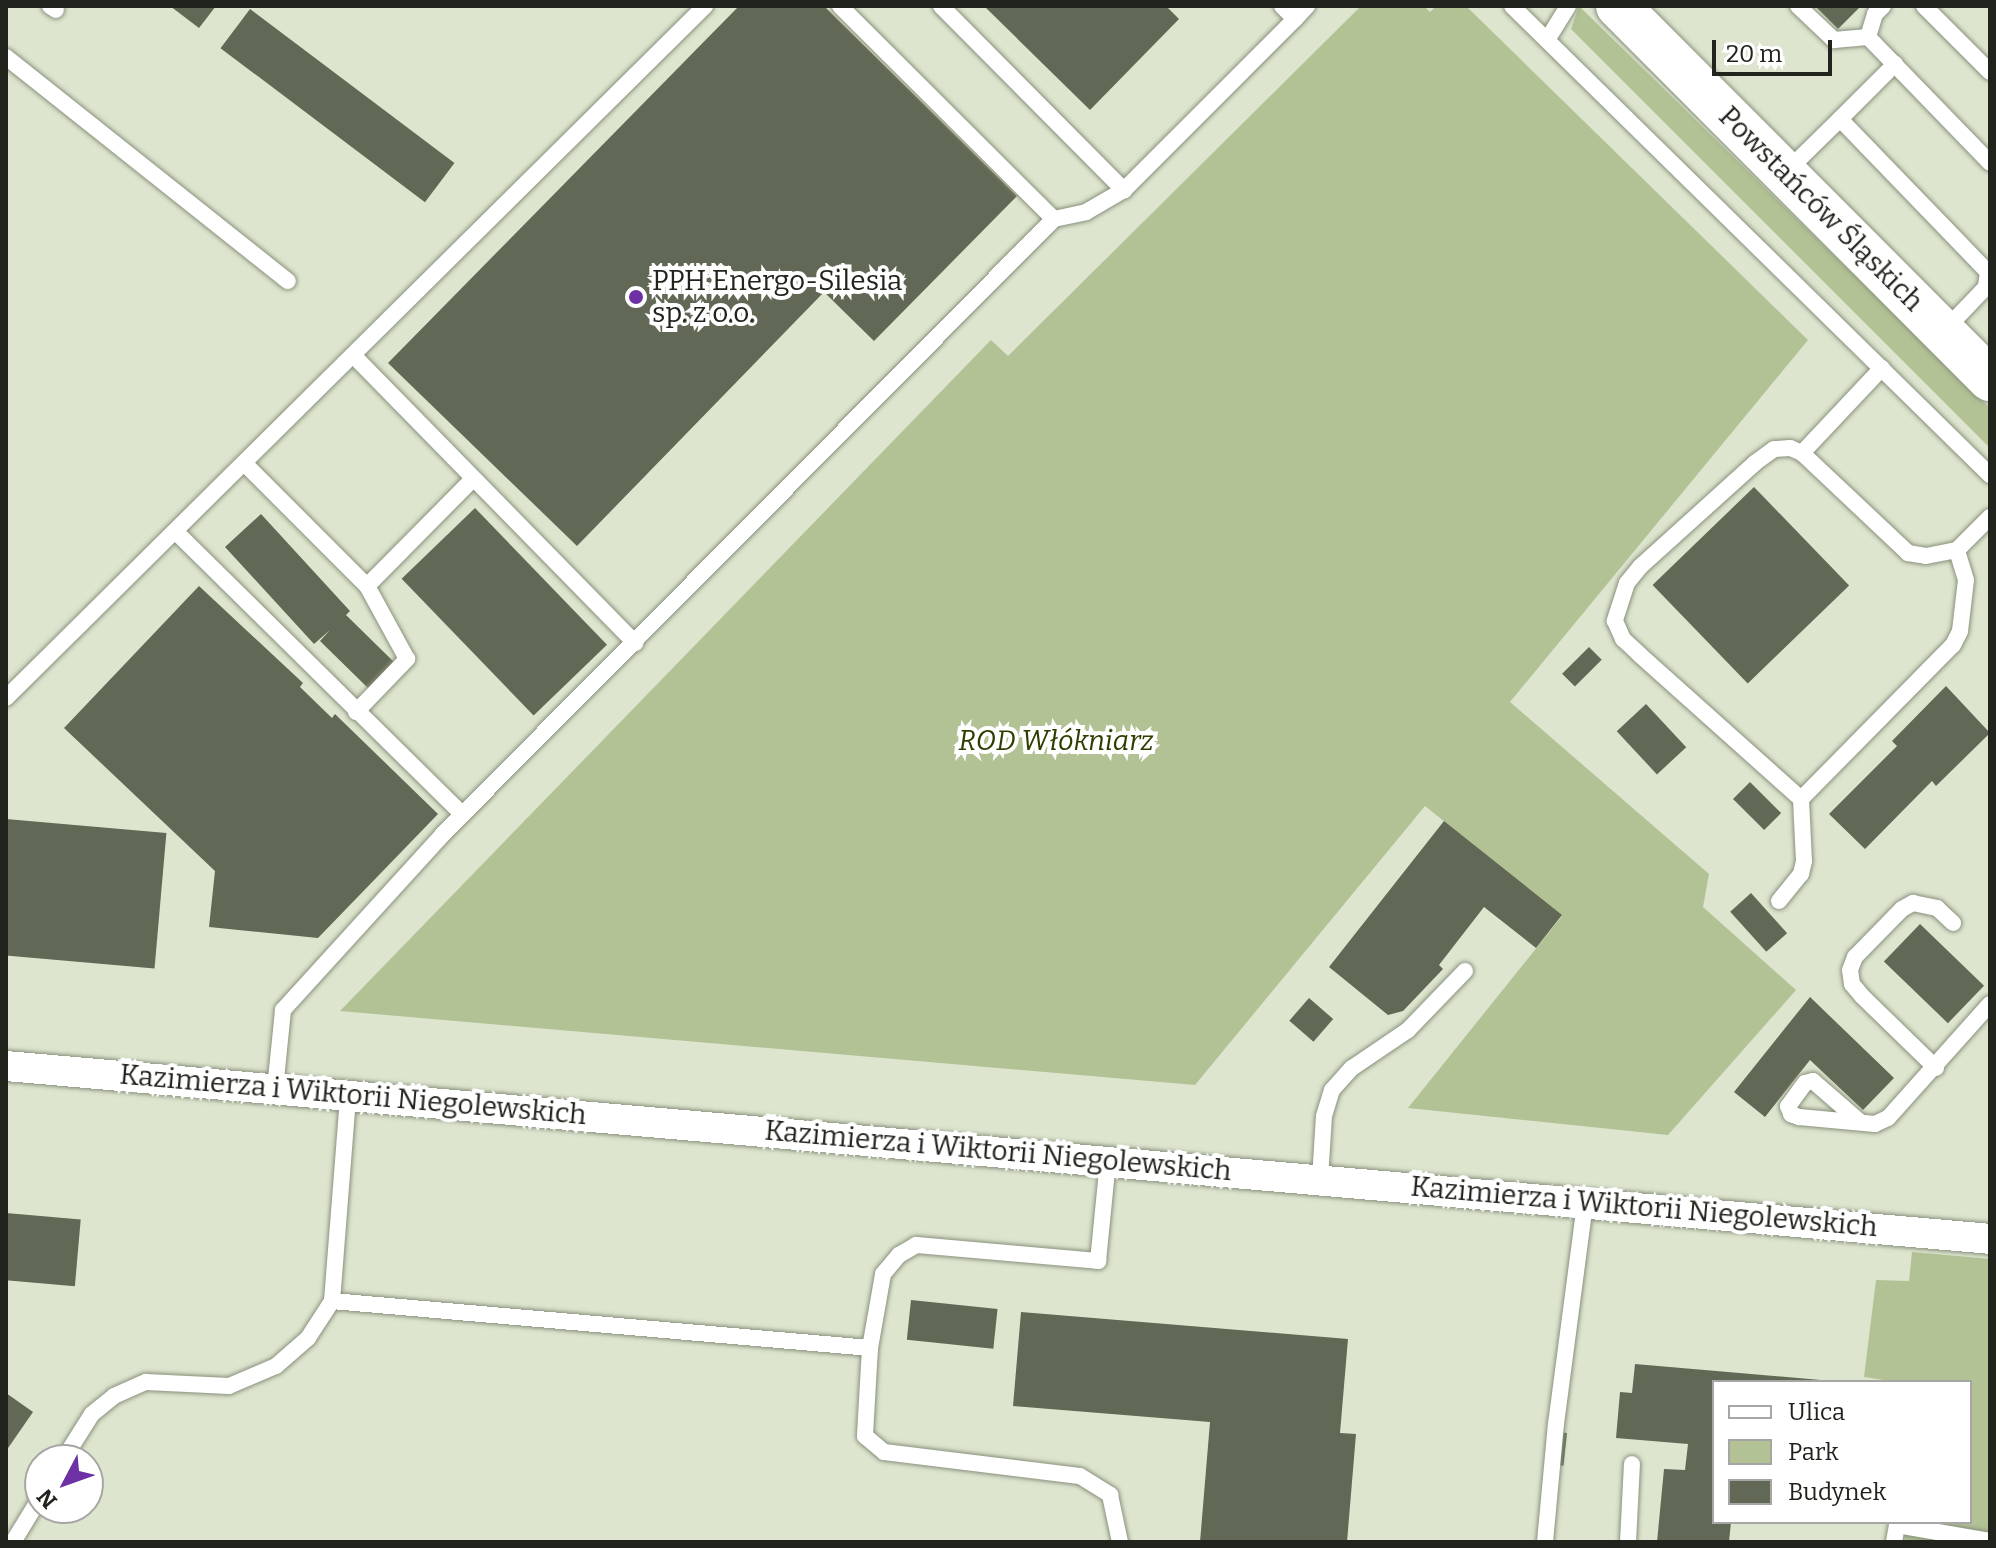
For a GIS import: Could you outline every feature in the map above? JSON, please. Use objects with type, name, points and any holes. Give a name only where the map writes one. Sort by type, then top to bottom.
[{"type":"main road","name":"Powstańców Śląskich","points":[[1618,6],[1990,379]]},
{"type":"street","name":"Kazimierza i Wiktorii Niegolewskich","points":[[6,1066],[1990,1239]]},
{"type":"lane","points":[[6,698],[705,6]]},
{"type":"lane","points":[[840,6],[1054,219]]},
{"type":"lane","points":[[941,6],[1124,190]]},
{"type":"lane","points":[[1282,6],[1295,19]]},
{"type":"lane","points":[[275,1089],[283,1010],[463,815],[1054,219],[1086,212],[1124,190],[1307,6]]},
{"type":"lane","points":[[1512,6],[1990,475]]},
{"type":"lane","points":[[1547,40],[1568,6]]},
{"type":"lane","points":[[1798,6],[1834,40],[1868,37]]},
{"type":"lane","points":[[1868,37],[1875,14],[1883,6]]},
{"type":"lane","points":[[1924,6],[1990,72]]},
{"type":"lane","points":[[1868,37],[1987,155]]},
{"type":"lane","points":[[6,57],[288,281]]},
{"type":"lane","points":[[1785,173],[1895,64]]},
{"type":"lane","points":[[1840,119],[1988,272],[1986,287],[1943,332]]},
{"type":"lane","points":[[354,356],[635,643]]},
{"type":"lane","points":[[1802,453],[1882,368]]},
{"type":"lane","points":[[1779,901],[1801,874],[1804,861],[1801,799],[1623,639],[1615,621],[1627,583],[1640,567],[1743,473],[1774,449],[1802,453],[1908,553],[1926,556],[1957,550],[1990,517]]},
{"type":"lane","points":[[244,463],[367,586],[407,659],[356,712]]},
{"type":"lane","points":[[367,586],[473,479]]},
{"type":"lane","points":[[175,531],[463,815]]},
{"type":"lane","points":[[1801,799],[1953,645],[1960,631],[1966,580],[1957,550]]},
{"type":"lane","points":[[1936,1068],[1862,996],[1852,984],[1850,970],[1855,957],[1902,909],[1913,903],[1937,908],[1953,923]]},
{"type":"lane","points":[[1320,1179],[1324,1116],[1332,1090],[1352,1068],[1408,1030],[1465,971]]},
{"type":"lane","points":[[1859,1121],[1875,1124],[1888,1118],[1936,1068],[1990,1004]]},
{"type":"lane","points":[[73,1444],[92,1414],[114,1396],[146,1382],[229,1386],[276,1366],[308,1338],[332,1301],[348,1096]]},
{"type":"lane","points":[[1108,1160],[1098,1261],[916,1245],[899,1255],[883,1274],[870,1348],[865,1436],[884,1452],[1080,1476],[1110,1495],[1120,1542]]},
{"type":"lane","points":[[1545,1542],[1556,1424],[1585,1203]]},
{"type":"lane","points":[[332,1301],[870,1348]]},
{"type":"lane","points":[[1628,1542],[1632,1464]]},
{"type":"lane","points":[[13,1542],[24,1524]]},
{"type":"lane","points":[[1902,1524],[1990,1541]]},
{"type":"green space","name":"ROD Włókniarz","points":[[1361,6],[1424,6],[1430,12],[1436,6],[1466,6],[1808,340],[1510,702],[1709,874],[1703,907],[1796,990],[1668,1135],[1408,1108],[1562,916],[1425,806],[1195,1085],[340,1011],[991,340],[1008,356]]},
{"type":"green space","points":[[1579,6],[1990,408],[1990,448],[1571,29]]},
{"type":"green space","points":[[1912,1252],[1990,1259],[1988,1542],[1905,1542],[1908,1524],[1972,1524],[1972,1380],[1884,1380],[1864,1377],[1876,1280],[1909,1281]]},
{"type":"building","points":[[170,6],[216,6],[199,28]]},
{"type":"building","points":[[739,6],[824,6],[1017,196],[874,341],[824,292],[577,546],[388,363]]},
{"type":"building","points":[[984,6],[1166,6],[1179,19],[1090,110]]},
{"type":"building","points":[[1815,6],[1861,6],[1838,29]]},
{"type":"building","points":[[250,9],[454,163],[425,202],[221,48]]},
{"type":"building","points":[[1754,487],[1849,586],[1748,683],[1653,585]]},
{"type":"building","points":[[475,508],[607,645],[534,716],[402,579]]},
{"type":"building","points":[[261,514],[350,611],[346,615],[396,664],[370,690],[320,641],[330,630],[314,644],[225,547]]},
{"type":"building","points":[[199,586],[303,683],[300,687],[332,718],[335,714],[438,814],[318,938],[209,927],[215,871],[64,728]]},
{"type":"building","points":[[1589,647],[1602,660],[1575,687],[1562,674]]},
{"type":"building","points":[[1946,686],[1990,733],[1936,786],[1932,781],[1865,849],[1829,814],[1897,746],[1892,741]]},
{"type":"building","points":[[1646,704],[1686,747],[1657,774],[1617,731]]},
{"type":"building","points":[[1750,782],[1781,813],[1764,830],[1733,799]]},
{"type":"building","points":[[6,819],[166,833],[155,969],[6,956]]},
{"type":"building","points":[[1444,821],[1562,915],[1536,948],[1484,907],[1439,965],[1443,969],[1403,1011],[1388,1015],[1329,967]]},
{"type":"building","points":[[1751,893],[1787,933],[1766,952],[1730,912]]},
{"type":"building","points":[[1920,924],[1984,986],[1948,1023],[1884,961]]},
{"type":"building","points":[[1810,997],[1894,1078],[1863,1110],[1810,1060],[1765,1117],[1734,1092]]},
{"type":"building","points":[[1309,998],[1333,1019],[1313,1042],[1289,1021]]},
{"type":"building","points":[[6,1213],[81,1220],[75,1286],[6,1280]]},
{"type":"building","points":[[911,1300],[998,1309],[993,1349],[907,1340]]},
{"type":"building","points":[[1021,1312],[1348,1339],[1340,1433],[1356,1434],[1347,1542],[1200,1542],[1210,1422],[1013,1406]]},
{"type":"building","points":[[1635,1364],[1821,1380],[1712,1380],[1712,1524],[1731,1524],[1729,1542],[1657,1542],[1664,1469],[1685,1470],[1688,1444],[1616,1438],[1620,1392],[1632,1393]]},
{"type":"building","points":[[6,1393],[33,1412],[6,1451]]},
{"type":"building","points":[[1557,1432],[1567,1433],[1563,1466],[1554,1465]]},
{"type":"place","name":"PPH Energo-Silesia sp. z o.o.","points":[[636,297]]}]
